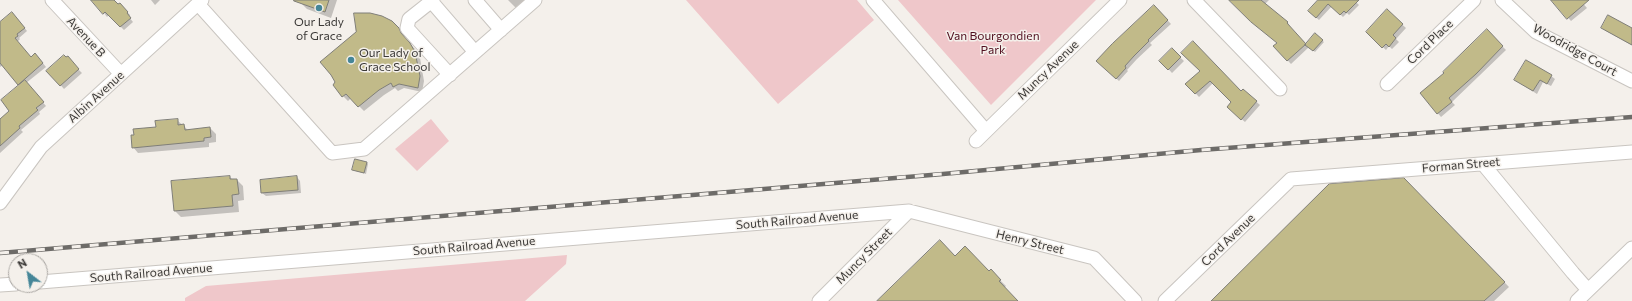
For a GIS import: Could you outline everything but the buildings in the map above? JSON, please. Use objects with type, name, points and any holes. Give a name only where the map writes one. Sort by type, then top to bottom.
[{"type":"street","name":"Avenue B","points":[[52,0],[121,74]]},
{"type":"street","points":[[450,74],[407,28],[409,19],[432,0],[475,52]]},
{"type":"street","points":[[475,0],[501,30]]},
{"type":"street","points":[[200,2],[332,153],[364,149],[535,0]]},
{"type":"street","name":"Muncy Avenue","points":[[873,0],[981,136],[1120,0]]},
{"type":"street","points":[[1194,0],[1280,89]]},
{"type":"street","name":"Cord Place","points":[[1387,84],[1474,0]]},
{"type":"street","name":"Woodridge Court","points":[[1502,0],[1536,32],[1632,81]]},
{"type":"street","name":"Albin Avenue","points":[[0,203],[41,147],[200,2]]},
{"type":"street","name":"Forman Street","points":[[1291,179],[1632,152]]},
{"type":"street","points":[[1483,164],[1588,290]]},
{"type":"street","name":"Cord Avenue","points":[[1165,301],[1291,179]]},
{"type":"street","name":"South Railroad Avenue","points":[[48,281],[908,211]]},
{"type":"street","name":"Muncy Street","points":[[819,301],[908,211]]},
{"type":"street","name":"Henry Street","points":[[908,211],[1094,258],[1135,301]]},
{"type":"street","points":[[1577,301],[1632,248]]},
{"type":"green space","points":[[686,0],[857,0],[874,20],[778,104]]},
{"type":"green space","name":"Van Bourgondien Park","points":[[898,0],[1096,0],[991,105]]},
{"type":"green space","points":[[431,119],[449,141],[417,171],[395,149]]},
{"type":"green space","points":[[567,255],[566,264],[525,301],[185,301],[185,298],[206,286]]},
{"type":"railway","points":[[0,253],[943,174],[1201,150],[1632,117]]},
{"type":"place","name":"Our Lady of Grace","points":[[319,8]]},
{"type":"place","name":"Our Lady of Grace School","points":[[351,60]]}]
